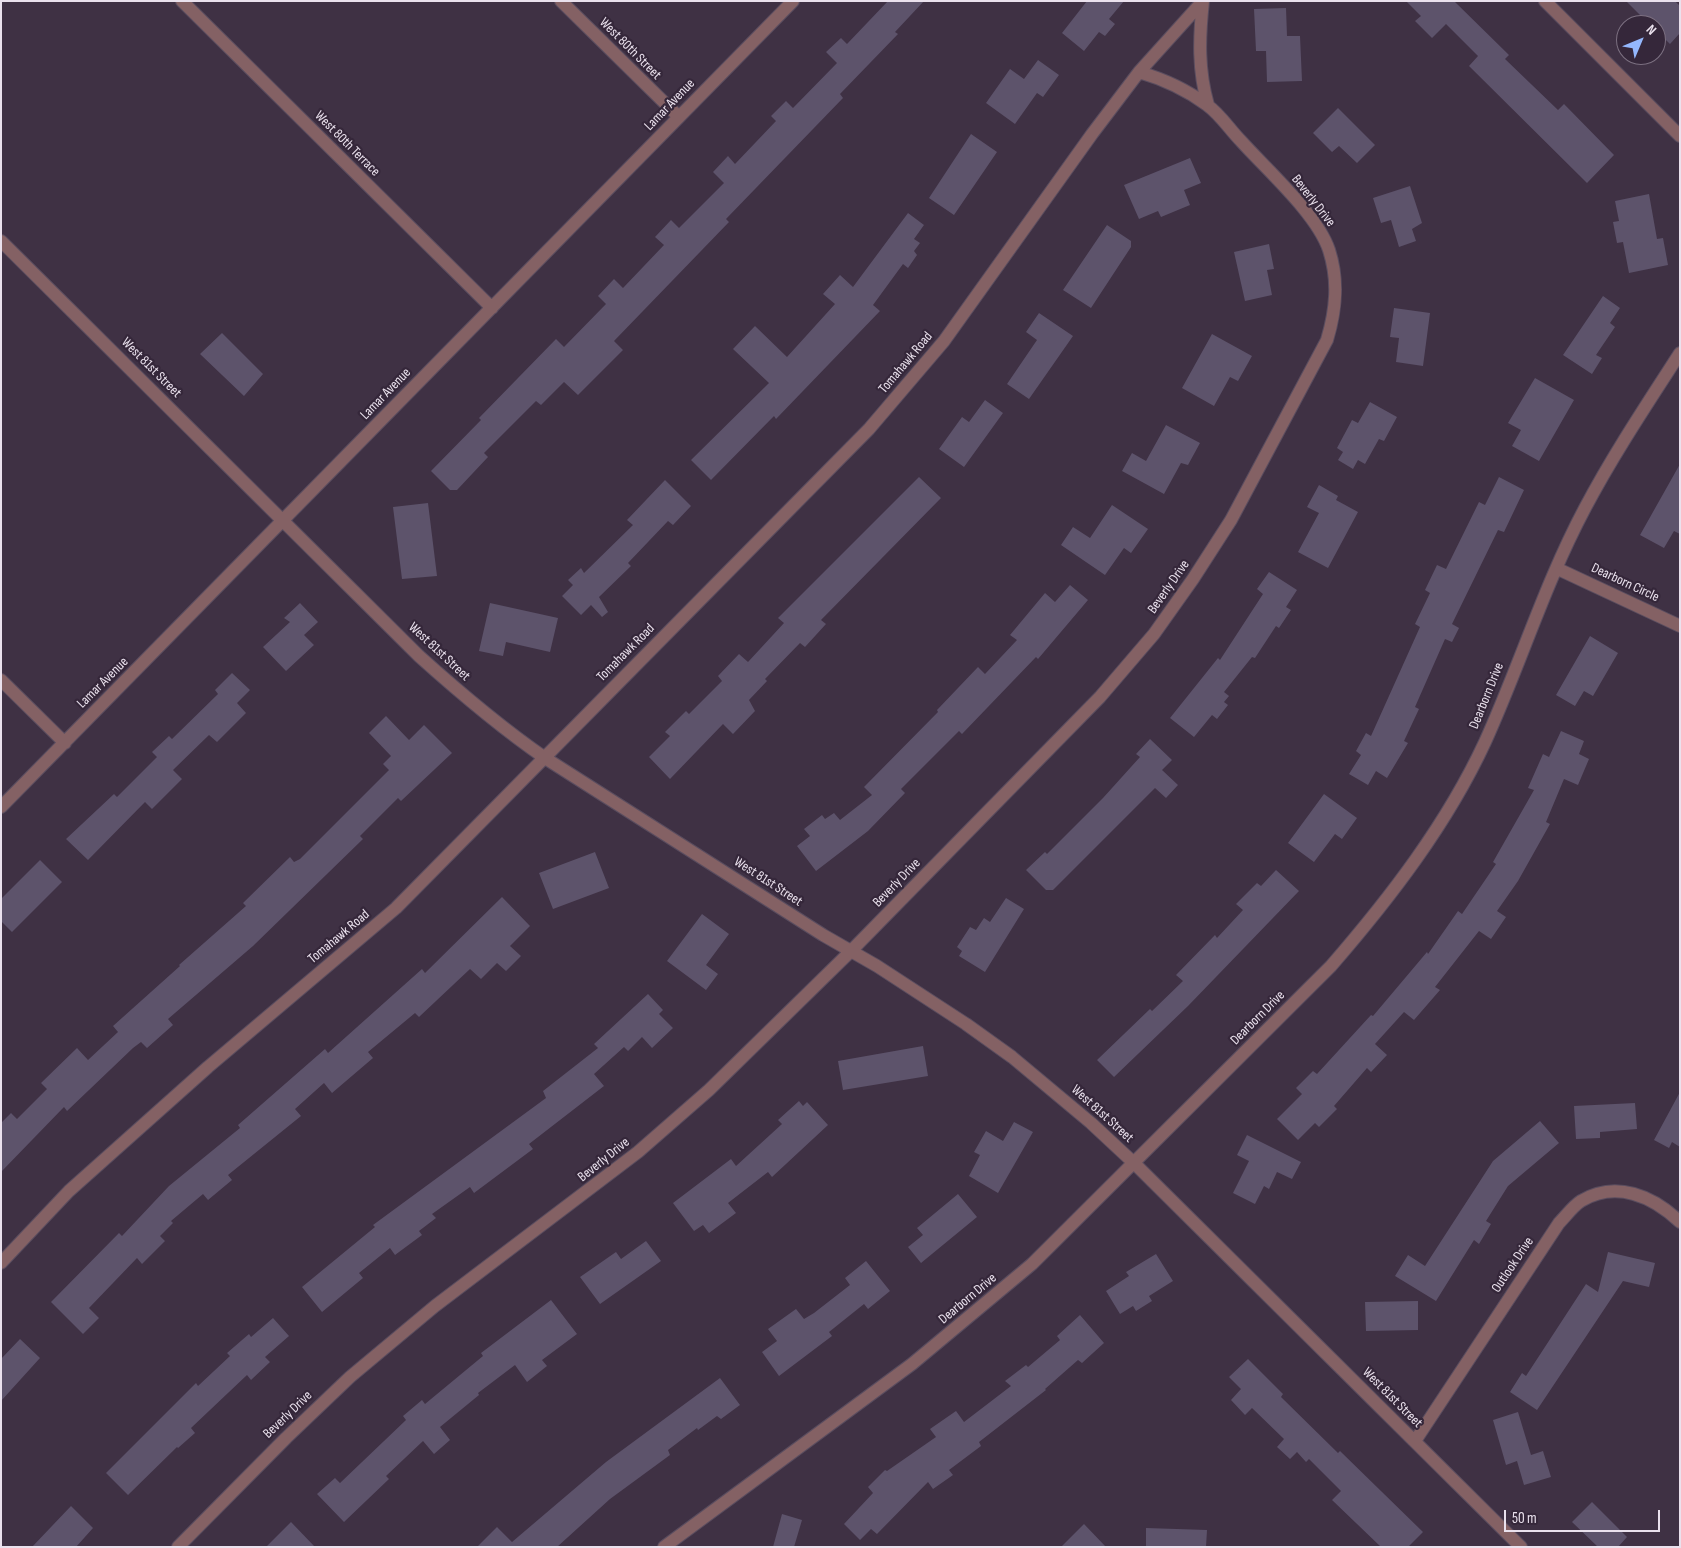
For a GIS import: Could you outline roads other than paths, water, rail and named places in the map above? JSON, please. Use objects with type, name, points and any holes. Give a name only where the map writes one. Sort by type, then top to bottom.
[{"type":"street","name":"West 80th Terrace","points":[[182,1],[492,308]]},
{"type":"street","name":"West 80th Street","points":[[561,1],[679,117]]},
{"type":"street","name":"Lamar Avenue","points":[[1,807],[793,1]]},
{"type":"street","name":"Tomahawk Road","points":[[1,1263],[69,1191],[208,1067],[396,908],[545,758],[614,685],[730,572],[869,429],[944,341],[1092,134],[1140,72],[1203,1]]},
{"type":"street","name":"Beverly Drive","points":[[1203,1],[1199,60],[1202,85],[1208,106]]},
{"type":"street","points":[[1545,1],[1680,136]]},
{"type":"street","name":"Beverly Drive","points":[[178,1547],[286,1438],[350,1377],[435,1306],[638,1152],[761,1041],[1100,697],[1154,634],[1193,579],[1231,520],[1327,340],[1334,314],[1336,284],[1329,250],[1321,233],[1301,206],[1208,106],[1163,79],[1140,72]]},
{"type":"street","name":"West 81st Street","points":[[1,241],[419,656],[466,698],[545,758],[942,1008],[1012,1057],[1091,1123],[1135,1164],[1520,1547]]},
{"type":"street","name":"Dearborn Drive","points":[[664,1547],[912,1364],[1032,1264],[1135,1164],[1331,966],[1369,923],[1417,858],[1449,807],[1484,743],[1530,629],[1584,510],[1627,434],[1680,353]]},
{"type":"street","name":"Dearborn Circle","points":[[1558,569],[1680,626]]},
{"type":"street","points":[[1,680],[65,743]]},
{"type":"street","name":"Outlook Drive","points":[[1415,1442],[1559,1223],[1581,1201],[1608,1191],[1634,1192],[1655,1201],[1680,1222]]}]
